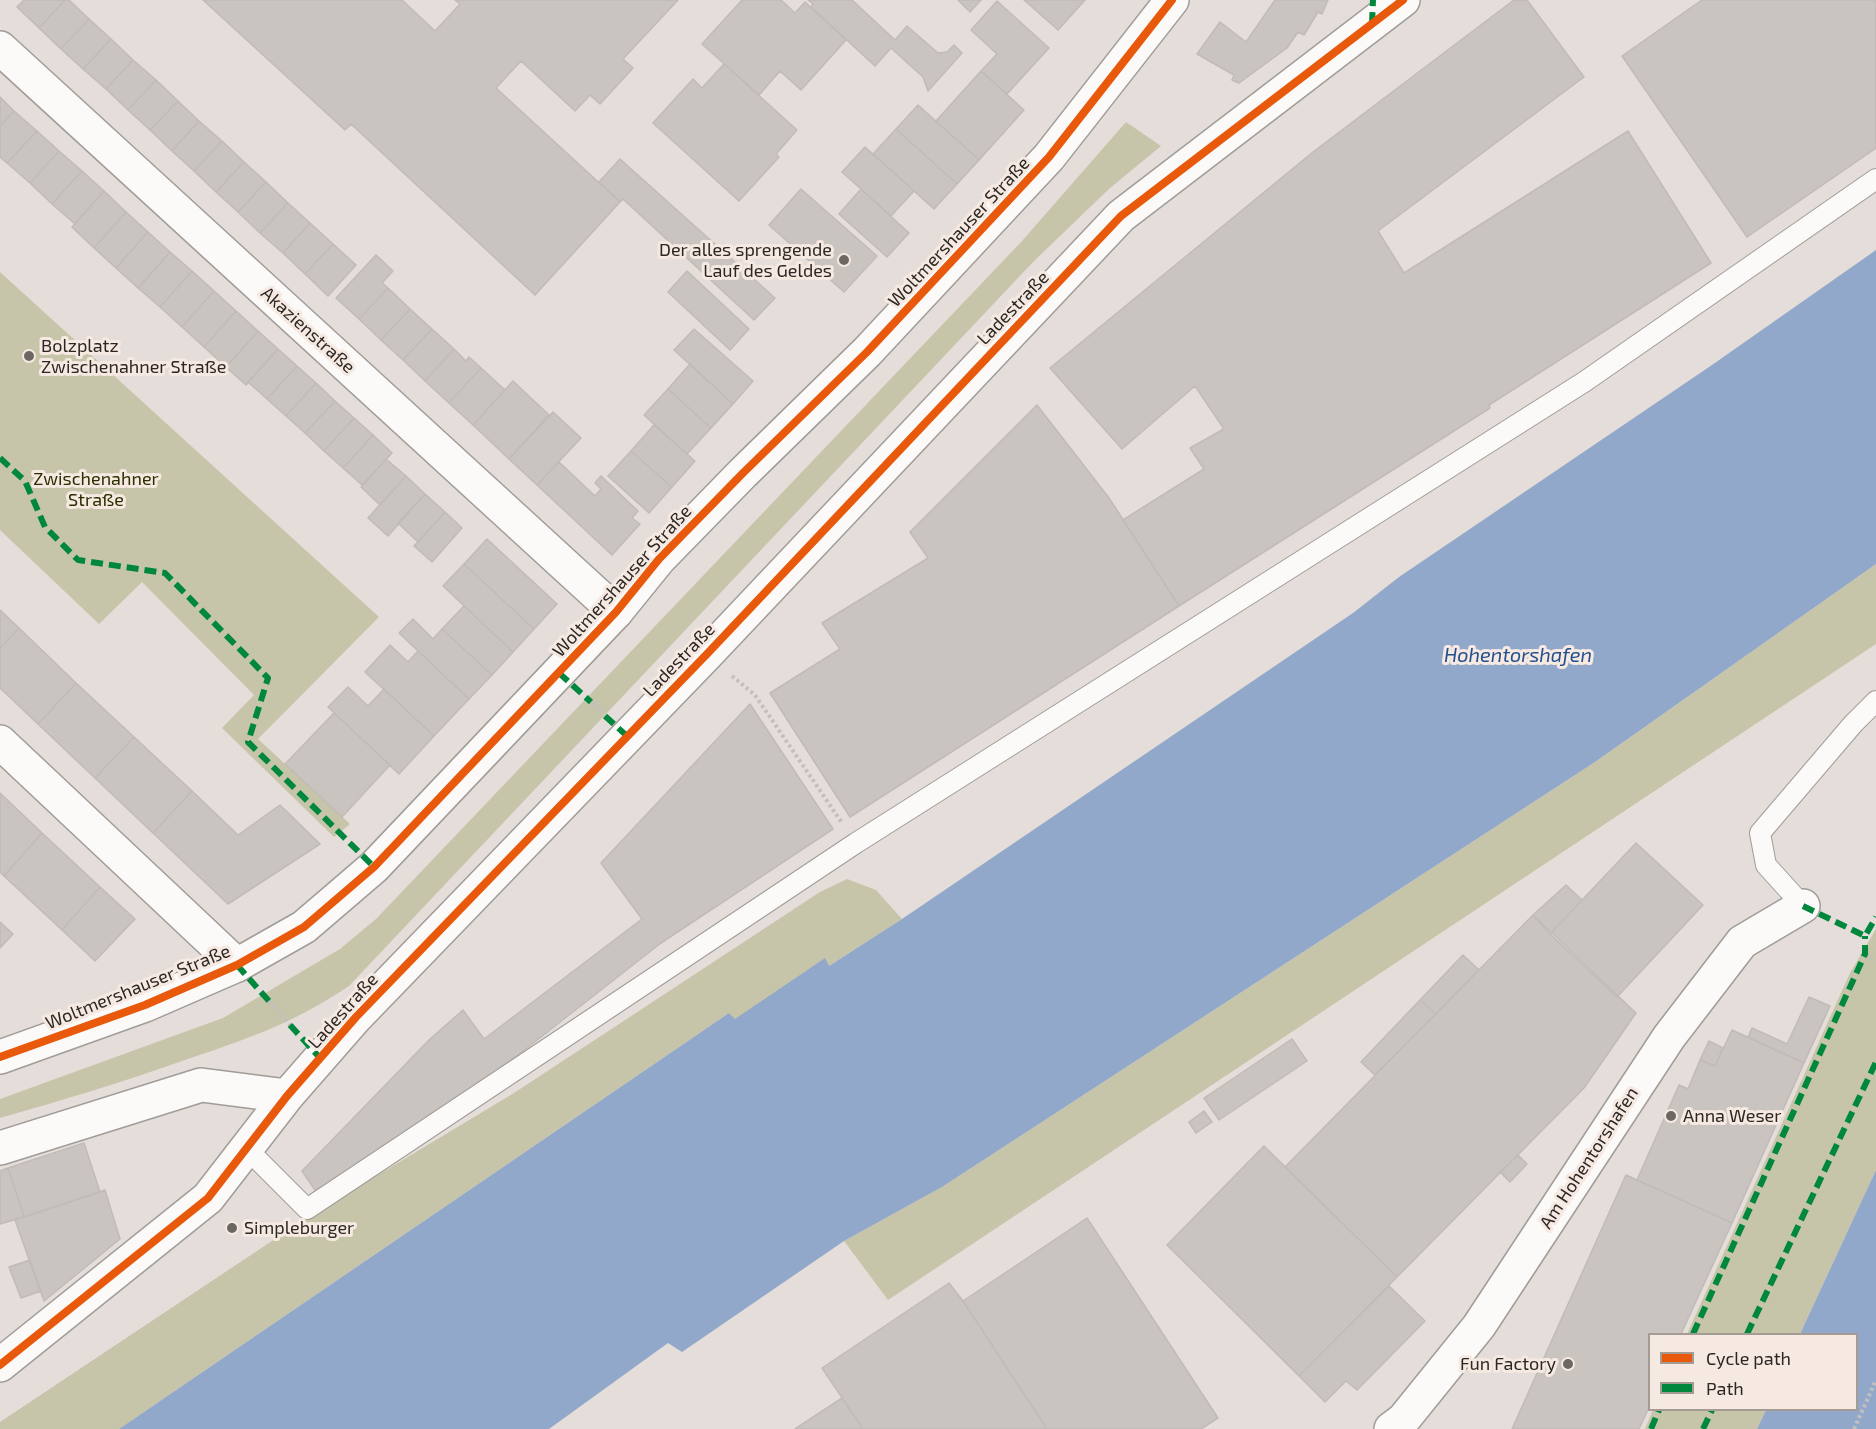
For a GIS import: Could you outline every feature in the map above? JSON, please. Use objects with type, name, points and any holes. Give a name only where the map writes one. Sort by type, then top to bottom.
[{"type":"street","name":"Woltmershauser Straße","points":[[0,1057],[145,1005],[237,965],[304,927],[374,867],[616,612],[659,559],[743,472],[867,352],[1049,157],[1172,0]]},
{"type":"street","name":"Ladestraße","points":[[0,1365],[208,1198],[287,1096],[356,1017],[706,655],[1121,216],[1403,0]]},
{"type":"street","name":"Akazienstraße","points":[[0,48],[616,612]]},
{"type":"street","points":[[0,742],[237,965]]},
{"type":"street","name":"Am Hohentorshafen","points":[[1393,1429],[1479,1326],[1669,1037],[1742,942],[1803,906]]},
{"type":"street","points":[[0,1148],[201,1085],[287,1096]]},
{"type":"lane","points":[[248,1149],[307,1209],[856,843],[1584,382],[1876,179]]},
{"type":"lane","points":[[1803,906],[1766,864],[1760,833],[1853,724],[1876,701]]},
{"type":"path","points":[[706,655],[755,695],[856,843]]},
{"type":"path","points":[[591,702],[605,716]]},
{"type":"path","points":[[1865,954],[1876,960]]},
{"type":"path","points":[[269,1001],[290,1025]]},
{"type":"path","points":[[1854,1429],[1876,1380]]},
{"type":"green space","points":[[1126,122],[1161,146],[1110,188],[1034,261],[349,986],[307,1011],[246,1039],[157,1070],[0,1118],[0,1099],[223,1018],[340,949],[376,919],[1022,241]]},
{"type":"green space","name":"Zwischenahner Straße","points":[[0,272],[379,617],[258,739],[350,824],[334,837],[222,728],[254,695],[142,582],[99,624],[0,530]]},
{"type":"green space","points":[[1876,564],[1876,644],[888,1300],[844,1241],[942,1187],[1595,762]]},
{"type":"green space","points":[[847,879],[876,890],[902,919],[829,966],[824,959],[735,1020],[729,1013],[119,1429],[0,1429],[0,1422],[308,1217],[514,1093],[820,892]]},
{"type":"green space","points":[[1876,929],[1876,1170],[1800,1333],[1687,1333],[1850,973]]},
{"type":"green space","points":[[1653,1411],[1766,1411],[1757,1429],[1645,1429]]},
{"type":"water","name":"Hohentorshafen","points":[[1876,250],[1876,564],[1595,762],[942,1187],[844,1241],[682,1352],[668,1343],[549,1429],[119,1429],[729,1013],[735,1019],[825,958],[829,966],[902,919],[1353,613],[1399,577],[1712,365]]},
{"type":"water","points":[[1876,1170],[1876,1429],[1757,1429],[1766,1411],[1858,1411],[1858,1333],[1800,1333]]},
{"type":"building","points":[[24,0],[65,0],[39,28],[17,7]]},
{"type":"building","points":[[65,0],[69,0],[89,19],[61,49],[39,28]]},
{"type":"building","points":[[203,0],[402,0],[435,31],[460,4],[455,0],[678,0],[623,59],[633,68],[600,104],[590,95],[575,111],[521,61],[496,88],[620,202],[535,295],[351,124],[345,130]]},
{"type":"building","points":[[742,0],[781,0],[795,13],[805,2],[846,40],[801,90],[780,71],[759,95],[702,44]]},
{"type":"building","points":[[808,0],[852,0],[895,40],[907,26],[938,53],[947,52],[954,45],[962,53],[928,91],[923,77],[891,48],[875,66],[811,7],[813,4]]},
{"type":"building","points":[[958,0],[981,0],[970,12]]},
{"type":"building","points":[[1024,0],[1085,0],[1058,30]]},
{"type":"building","points":[[1275,0],[1328,0],[1322,14],[1318,12],[1304,35],[1298,32],[1287,48],[1239,83],[1232,80],[1234,75],[1197,54],[1220,22],[1246,42]]},
{"type":"building","points":[[1514,0],[1527,0],[1584,77],[1378,231],[1404,273],[1628,131],[1711,263],[1489,405],[1490,408],[1179,606],[1123,520],[1204,469],[1190,448],[1224,429],[1195,386],[1122,449],[1050,368],[1313,152]]},
{"type":"building","points":[[1702,0],[1876,0],[1876,148],[1747,237],[1622,56]]},
{"type":"building","points":[[997,1],[1049,48],[1007,94],[981,71],[997,54],[971,30]]},
{"type":"building","points":[[89,19],[111,39],[83,69],[61,49]]},
{"type":"building","points":[[111,39],[133,60],[106,89],[83,69]]},
{"type":"building","points":[[133,60],[156,80],[128,110],[106,89]]},
{"type":"building","points":[[724,64],[797,130],[776,154],[779,157],[739,201],[653,123],[693,79],[702,88]]},
{"type":"building","points":[[981,71],[1024,110],[979,160],[936,121]]},
{"type":"building","points":[[156,80],[178,101],[150,130],[128,110]]},
{"type":"building","points":[[0,97],[14,111],[0,126]]},
{"type":"building","points":[[178,101],[199,121],[172,151],[150,130]]},
{"type":"building","points":[[918,105],[979,160],[957,184],[896,129]]},
{"type":"building","points":[[14,111],[37,131],[7,163],[0,157],[0,126]]},
{"type":"building","points":[[199,121],[222,141],[194,171],[172,151]]},
{"type":"building","points":[[896,129],[957,184],[934,209],[873,154]]},
{"type":"building","points":[[37,131],[59,151],[30,183],[7,163]]},
{"type":"building","points":[[222,141],[244,162],[216,192],[194,171]]},
{"type":"building","points":[[865,147],[914,191],[891,216],[842,172]]},
{"type":"building","points":[[59,151],[82,171],[52,204],[30,183]]},
{"type":"building","points":[[620,159],[775,298],[754,320],[623,199],[620,202],[599,182]]},
{"type":"building","points":[[244,162],[266,182],[238,212],[216,192]]},
{"type":"building","points":[[82,171],[104,191],[75,224],[52,204]]},
{"type":"building","points":[[266,182],[288,203],[260,233],[238,212]]},
{"type":"building","points":[[801,189],[877,256],[844,292],[769,225]]},
{"type":"building","points":[[861,189],[909,233],[887,257],[839,214]]},
{"type":"building","points":[[104,191],[126,212],[94,248],[72,227]]},
{"type":"building","points":[[288,203],[310,223],[283,253],[260,233]]},
{"type":"building","points":[[126,212],[148,232],[116,268],[94,248]]},
{"type":"building","points":[[310,223],[333,244],[305,274],[283,253]]},
{"type":"building","points":[[148,232],[170,252],[138,288],[116,268]]},
{"type":"building","points":[[333,244],[356,265],[328,296],[305,274]]},
{"type":"building","points":[[170,252],[192,271],[160,307],[138,288]]},
{"type":"building","points":[[376,255],[393,271],[382,283],[388,288],[359,319],[336,298]]},
{"type":"building","points":[[192,271],[214,291],[182,327],[160,307]]},
{"type":"building","points":[[687,271],[749,329],[730,350],[668,292]]},
{"type":"building","points":[[388,288],[410,309],[381,340],[359,319]]},
{"type":"building","points":[[214,291],[236,311],[204,347],[182,327]]},
{"type":"building","points":[[410,309],[432,329],[403,360],[381,340]]},
{"type":"building","points":[[236,311],[258,331],[226,367],[204,347]]},
{"type":"building","points":[[432,329],[454,349],[425,381],[403,360]]},
{"type":"building","points":[[694,329],[753,381],[733,404],[674,350]]},
{"type":"building","points":[[258,331],[278,349],[246,385],[226,367]]},
{"type":"building","points":[[278,349],[297,366],[267,399],[248,382]]},
{"type":"building","points":[[454,349],[466,361],[469,357],[481,368],[449,403],[425,381]]},
{"type":"building","points":[[690,364],[733,404],[711,428],[668,389]]},
{"type":"building","points":[[297,366],[316,383],[286,416],[267,399]]},
{"type":"building","points":[[481,368],[505,390],[473,425],[449,403]]},
{"type":"building","points":[[513,381],[549,415],[509,459],[473,425]]},
{"type":"building","points":[[316,383],[335,401],[305,433],[286,416]]},
{"type":"building","points":[[668,389],[711,428],[687,454],[644,415]]},
{"type":"building","points":[[335,401],[354,418],[324,451],[305,433]]},
{"type":"building","points":[[1037,405],[1109,498],[1179,606],[850,817],[770,693],[840,649],[822,623],[928,558],[910,532]]},
{"type":"building","points":[[553,412],[581,438],[537,485],[509,459]]},
{"type":"building","points":[[354,418],[373,435],[343,468],[324,451]]},
{"type":"building","points":[[654,425],[695,461],[672,487],[631,451]]},
{"type":"building","points":[[373,435],[392,453],[362,485],[343,468]]},
{"type":"building","points":[[631,451],[672,487],[649,513],[608,476]]},
{"type":"building","points":[[386,459],[406,476],[380,505],[361,487]]},
{"type":"building","points":[[559,462],[595,496],[601,489],[595,483],[601,476],[638,511],[632,518],[640,524],[612,555],[537,485]]},
{"type":"building","points":[[406,476],[425,494],[388,536],[368,518]]},
{"type":"building","points":[[425,494],[445,512],[418,542],[398,523]]},
{"type":"building","points":[[445,512],[462,528],[432,562],[414,546]]},
{"type":"building","points":[[487,539],[557,604],[534,629],[464,564]]},
{"type":"building","points":[[464,564],[534,629],[513,652],[443,586]]},
{"type":"building","points":[[464,606],[513,652],[492,675],[442,629]]},
{"type":"building","points":[[0,610],[19,628],[0,648]]},
{"type":"building","points":[[413,619],[433,639],[442,629],[492,675],[469,699],[399,633]]},
{"type":"building","points":[[19,628],[76,683],[38,724],[0,688],[0,648]]},
{"type":"building","points":[[390,645],[408,662],[418,651],[469,699],[434,736],[365,672]]},
{"type":"building","points":[[76,683],[134,737],[95,778],[38,724]]},
{"type":"building","points":[[348,687],[368,706],[384,689],[434,736],[399,774],[328,707]]},
{"type":"building","points":[[750,704],[833,829],[661,943],[504,1066],[317,1193],[302,1171],[429,1040],[463,1010],[484,1039],[642,919],[601,863]]},
{"type":"building","points":[[334,713],[390,765],[342,817],[285,764]]},
{"type":"building","points":[[134,737],[192,791],[153,833],[95,778]]},
{"type":"building","points":[[192,791],[238,835],[280,805],[320,844],[228,904],[153,833]]},
{"type":"building","points":[[0,793],[42,833],[4,876],[0,872]]},
{"type":"building","points":[[42,833],[100,887],[62,930],[4,876]]},
{"type":"building","points":[[1636,843],[1703,905],[1617,997],[1550,934]]},
{"type":"building","points":[[1566,885],[1582,900],[1550,934],[1533,915]]},
{"type":"building","points":[[100,887],[135,919],[95,961],[62,930]]},
{"type":"building","points":[[1533,915],[1636,1013],[1584,1088],[1397,1277],[1285,1167]]},
{"type":"building","points":[[0,922],[13,934],[0,948]]},
{"type":"building","points":[[1463,955],[1479,970],[1436,1014],[1420,1000]]},
{"type":"building","points":[[1809,997],[1830,1006],[1804,1063],[1748,1037],[1752,1028],[1787,1044]]},
{"type":"building","points":[[1420,1000],[1436,1014],[1375,1075],[1361,1062]]},
{"type":"building","points":[[1732,1030],[1804,1063],[1732,1223],[1637,1180],[1679,1085],[1688,1089],[1700,1060],[1715,1066]]},
{"type":"building","points":[[1292,1039],[1307,1061],[1219,1120],[1204,1098]]},
{"type":"building","points":[[1709,1041],[1723,1048],[1715,1066],[1700,1060]]},
{"type":"building","points":[[1204,1111],[1212,1122],[1196,1133],[1189,1122]]},
{"type":"building","points":[[84,1143],[100,1192],[24,1217],[8,1168]]},
{"type":"building","points":[[1264,1146],[1397,1277],[1299,1376],[1167,1245]]},
{"type":"building","points":[[1518,1155],[1527,1164],[1510,1182],[1500,1172]]},
{"type":"building","points":[[8,1168],[24,1217],[0,1224],[0,1171]]},
{"type":"building","points":[[1626,1175],[1732,1223],[1681,1333],[1648,1333],[1648,1409],[1639,1429],[1512,1429]]},
{"type":"building","points":[[105,1190],[120,1239],[44,1301],[15,1220]]},
{"type":"building","points":[[1087,1218],[1218,1418],[1201,1429],[1047,1429],[963,1301]]},
{"type":"building","points":[[30,1260],[41,1291],[21,1298],[9,1267]]},
{"type":"building","points":[[949,1283],[1047,1429],[863,1429],[822,1368]]},
{"type":"building","points":[[1389,1286],[1425,1321],[1357,1390],[1346,1381],[1325,1402],[1299,1376]]},
{"type":"building","points":[[842,1398],[863,1429],[795,1429]]},
{"type":"marked path","points":[[1372,24],[1373,0]]},
{"type":"marked path","points":[[0,458],[25,481],[45,527],[78,560],[165,573],[268,678],[248,742],[374,867]]},
{"type":"marked path","points":[[559,673],[591,702]]},
{"type":"marked path","points":[[605,716],[627,736]]},
{"type":"marked path","points":[[1803,906],[1865,936],[1876,917]]},
{"type":"marked path","points":[[1693,1333],[1865,954],[1865,936]]},
{"type":"marked path","points":[[237,965],[269,1001]]},
{"type":"marked path","points":[[290,1025],[320,1058]]},
{"type":"marked path","points":[[1747,1333],[1876,1062]]},
{"type":"marked path","points":[[1651,1429],[1659,1411]]},
{"type":"marked path","points":[[1703,1429],[1712,1411]]},
{"type":"cycle path","points":[[0,1057],[145,1005],[237,965],[304,927],[374,867],[616,612],[659,559],[867,352],[1049,157],[1172,0]]},
{"type":"cycle path","points":[[0,1365],[208,1198],[287,1096],[356,1017],[706,655],[1121,216],[1403,0]]},
{"type":"place","name":"Der alles sprengende Lauf des Geldes","points":[[844,260]]},
{"type":"place","name":"Bolzplatz Zwischenahner Straße","points":[[29,356]]},
{"type":"place","name":"Anna Weser","points":[[1671,1116]]},
{"type":"place","name":"Simpleburger","points":[[232,1228]]},
{"type":"place","name":"Fun Factory","points":[[1568,1364]]}]
